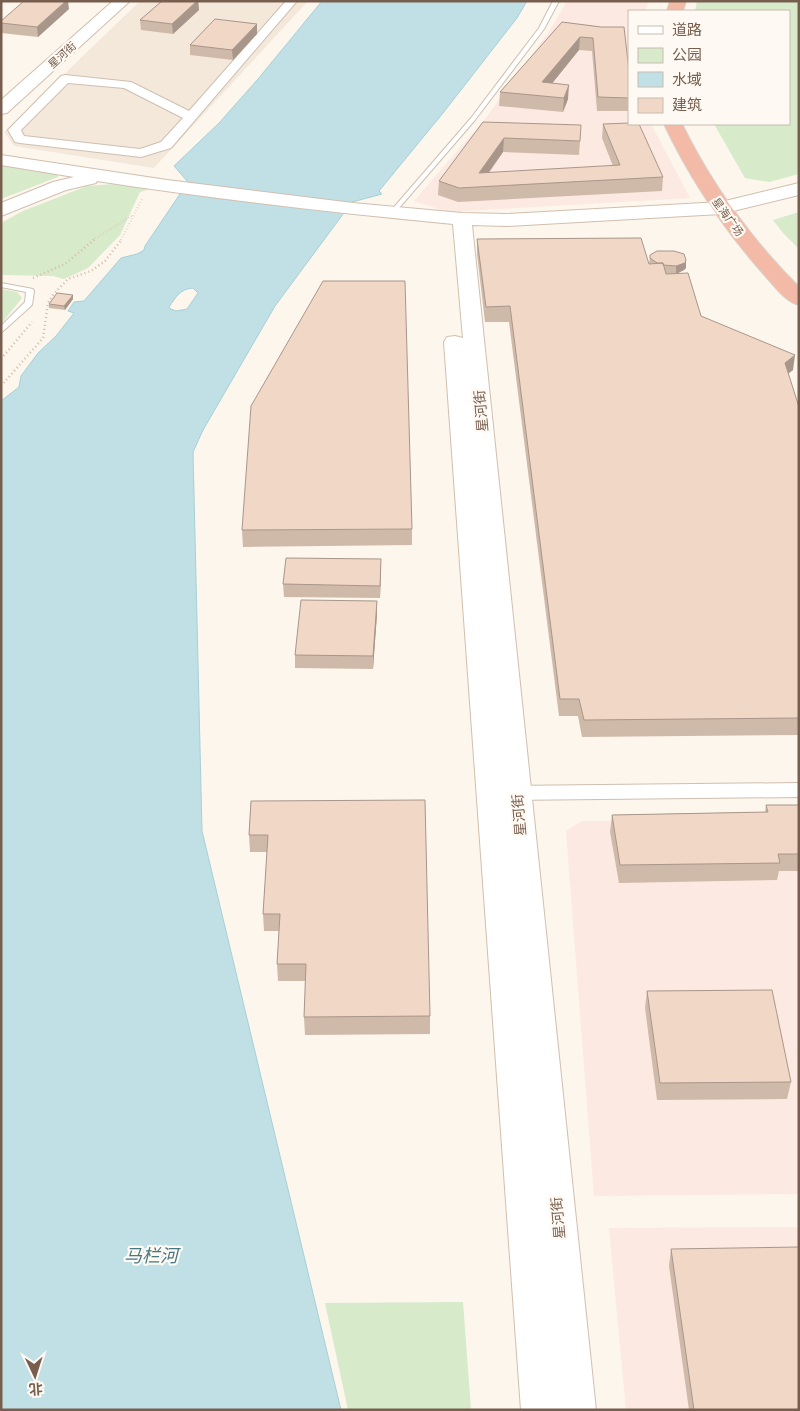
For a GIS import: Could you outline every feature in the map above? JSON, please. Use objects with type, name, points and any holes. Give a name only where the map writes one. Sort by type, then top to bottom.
[{"type":"highway","name":"星海广场","points":[[673,125],[690,160],[732,211],[774,275],[799,299]]},
{"type":"highway","name":"星海广场","points":[[689,125],[732,211],[754,231],[799,280]]},
{"type":"street","name":"星河街","points":[[1,100],[113,1]]},
{"type":"street","name":"星河街","points":[[1,109],[122,1]]},
{"type":"street","points":[[192,116],[127,85],[65,79],[14,130],[20,139],[141,153],[166,145],[192,116],[292,1]]},
{"type":"street","points":[[1,160],[167,186],[508,228],[732,211],[799,199]]},
{"type":"street","points":[[1,210],[60,186],[106,177]]},
{"type":"street","points":[[732,211],[799,189]]},
{"type":"street","name":"星河街","points":[[457,221],[504,793],[541,1410]]},
{"type":"street","points":[[504,793],[799,790]]},
{"type":"street","name":"星河街","points":[[504,793],[576,1410]]},
{"type":"lane","points":[[391,214],[473,119],[542,28],[556,1]]},
{"type":"lane","points":[[1,285],[30,291],[29,303],[1,331]]},
{"type":"path","points":[[42,309],[68,279],[91,271],[105,261],[124,236],[144,193]]},
{"type":"path","points":[[23,289],[32,278],[65,264],[82,248],[112,227],[134,215]]},
{"type":"path","points":[[1,386],[43,338],[48,302]]},
{"type":"path","points":[[1,359],[36,316]]},
{"type":"shaded area","points":[[140,1],[308,1],[154,168],[14,146],[4,132]]},
{"type":"shaded area","points":[[567,1],[649,1],[645,10],[628,10],[628,125],[652,125],[690,198],[448,212],[414,201],[485,119],[550,30]]},
{"type":"shaded area","points":[[582,821],[799,821],[799,1194],[594,1196],[566,831]]},
{"type":"shaded area","points":[[799,1227],[799,1410],[626,1410],[609,1228]]},
{"type":"green space","points":[[697,1],[799,1],[799,174],[769,182],[745,178],[715,125],[790,125],[790,10],[695,10]]},
{"type":"green space","points":[[8,165],[57,173],[58,177],[1,199],[1,166]]},
{"type":"green space","points":[[127,183],[157,187],[140,192],[120,235],[88,268],[64,279],[53,276],[1,275],[1,223],[23,211],[87,186]]},
{"type":"green space","points":[[799,212],[799,249],[773,220]]},
{"type":"green space","points":[[1,289],[17,292],[22,298],[1,324]]},
{"type":"green space","points":[[463,1302],[471,1410],[348,1410],[325,1303]]},
{"type":"water","name":"马栏河","points":[[322,1],[527,1],[517,18],[443,113],[379,191],[382,194],[352,202],[275,306],[203,430],[193,452],[202,831],[341,1410],[1,1410],[1,401],[19,387],[21,376],[38,353],[56,336],[74,313],[68,311],[74,302],[84,301],[121,258],[144,250],[188,182],[174,166],[219,123]],"holes":[[[193,288],[198,293],[187,309],[176,311],[169,307],[179,294],[185,290]]]},
{"type":"building","points":[[24,1],[66,1],[37,27],[1,23]]},
{"type":"building","points":[[162,1],[197,1],[172,24],[140,20]]},
{"type":"building","points":[[215,19],[257,24],[232,50],[190,45]]},
{"type":"building","points":[[562,22],[601,27],[624,27],[628,62],[628,98],[598,97],[593,38],[580,37],[542,82],[569,85],[564,98],[500,92]]},
{"type":"building","points":[[483,122],[581,125],[580,141],[504,138],[479,173],[620,165],[603,124],[628,123],[628,125],[639,125],[663,177],[459,188],[439,181]]},
{"type":"building","points":[[641,238],[649,264],[663,263],[666,274],[688,273],[701,316],[795,355],[785,363],[799,407],[799,718],[584,720],[579,699],[560,699],[510,306],[486,307],[477,239]]},
{"type":"building","points":[[657,251],[674,251],[684,254],[685,263],[676,266],[657,263],[650,258],[650,255]]},
{"type":"building","points":[[323,281],[405,281],[412,529],[242,530],[251,406]]},
{"type":"building","points":[[57,293],[73,295],[64,306],[49,304]]},
{"type":"building","points":[[286,558],[381,559],[380,586],[283,584]]},
{"type":"building","points":[[301,600],[377,601],[373,656],[295,655]]},
{"type":"building","points":[[425,800],[430,1016],[304,1017],[306,964],[277,964],[280,914],[263,914],[268,835],[249,835],[251,801]]},
{"type":"building","points":[[766,805],[799,805],[799,854],[778,854],[780,863],[620,865],[612,815],[768,812]]},
{"type":"building","points":[[772,990],[791,1082],[660,1083],[647,991]]},
{"type":"building","points":[[799,1247],[799,1410],[694,1410],[671,1249]]}]
